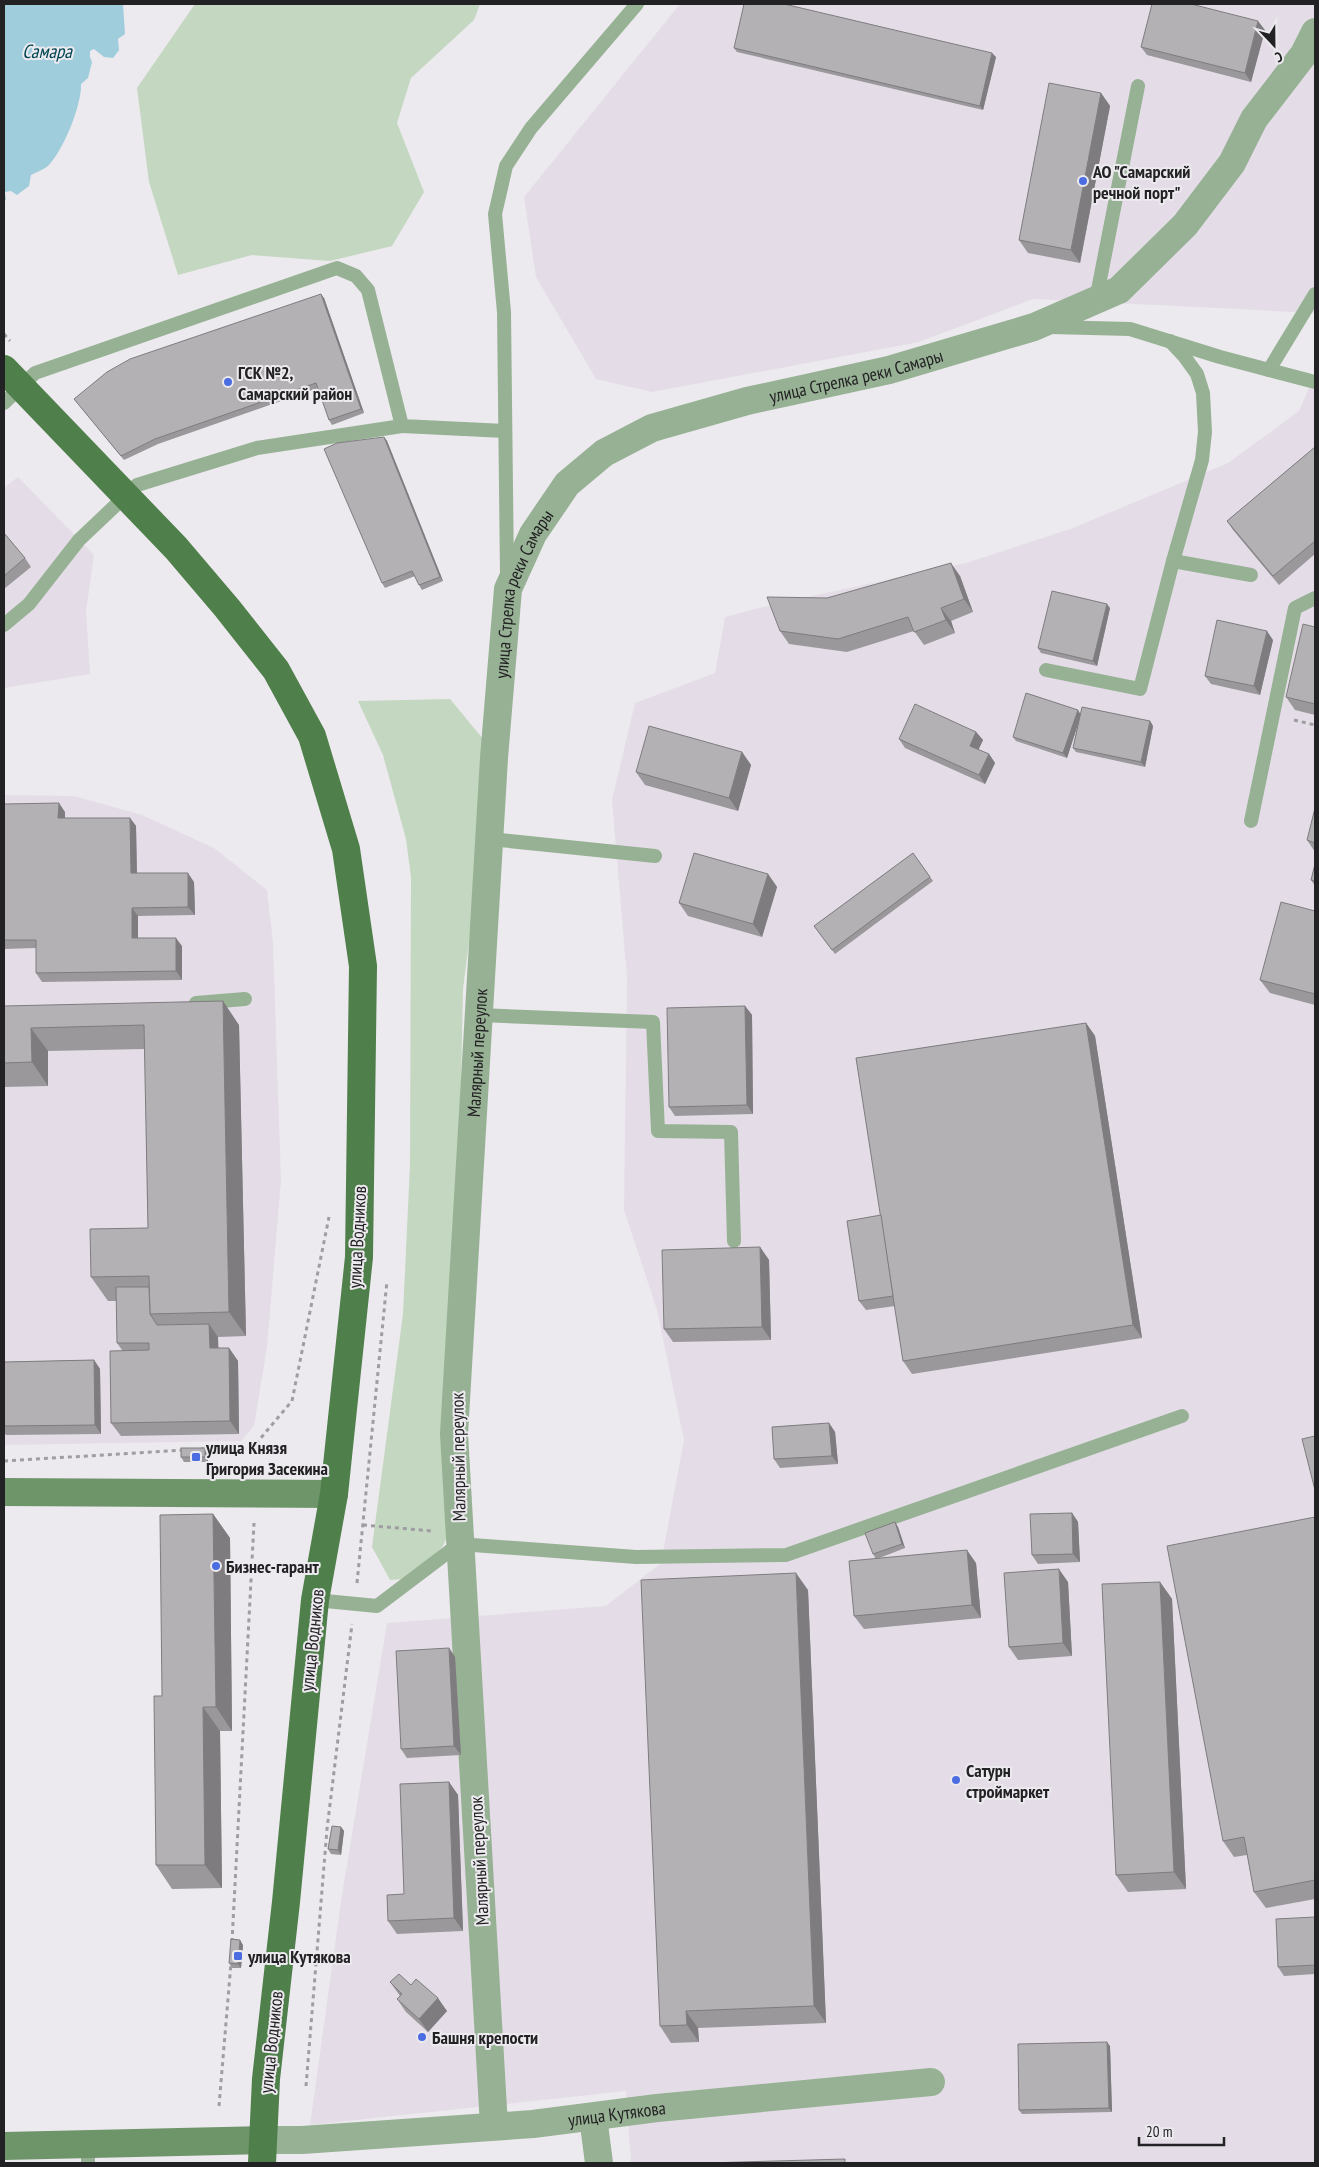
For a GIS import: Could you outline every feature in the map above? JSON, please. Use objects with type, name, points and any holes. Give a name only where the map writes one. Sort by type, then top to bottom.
[{"type":"main road","name":"улица Водников","points":[[4,369],[176,548],[276,670],[312,736],[346,849],[363,966],[358,1257],[334,1494],[315,1600],[286,1902],[266,2079],[262,2152]]},
{"type":"main road","points":[[4,1492],[334,1494]]},
{"type":"main road","name":"улица Кутякова","points":[[4,2146],[88,2154],[262,2152]]},
{"type":"street","name":"улица Стрелка реки Самары","points":[[494,758],[508,589],[533,534],[567,484],[604,453],[652,428],[747,401],[889,370],[1034,327],[1119,290],[1184,225],[1232,163],[1254,119],[1304,54],[1315,32]]},
{"type":"street","name":"Малярный переулок","points":[[494,758],[454,1434],[494,2126]]},
{"type":"street","name":"улица Кутякова","points":[[262,2152],[302,2140],[594,2117],[657,2108],[931,2082]]},
{"type":"street","points":[[594,2117],[598,2163]]},
{"type":"lane","points":[[508,589],[504,312],[495,214],[506,166],[531,128],[637,4]]},
{"type":"lane","points":[[1096,300],[1138,86]]},
{"type":"lane","points":[[4,403],[35,372],[338,268],[356,276],[368,290],[402,426]]},
{"type":"lane","points":[[1269,370],[1315,294]]},
{"type":"lane","points":[[1034,327],[1130,329],[1315,382]]},
{"type":"lane","points":[[1046,670],[1140,689],[1173,561],[1202,460],[1205,432],[1203,393],[1197,374],[1170,341]]},
{"type":"lane","points":[[4,625],[29,604],[79,540],[137,485],[257,448],[402,426],[505,431]]},
{"type":"lane","points":[[1173,561],[1251,575]]},
{"type":"lane","points":[[1250,821],[1296,608],[1315,598]]},
{"type":"lane","points":[[490,839],[655,856]]},
{"type":"lane","points":[[187,1003],[245,999]]},
{"type":"lane","points":[[479,1015],[653,1022],[658,1131],[731,1132],[734,1241]]},
{"type":"lane","points":[[315,1600],[377,1606],[459,1544],[636,1557],[786,1555],[1182,1416]]},
{"type":"path","points":[[196,1450],[254,1446],[292,1401],[330,1210]]},
{"type":"path","points":[[4,1461],[186,1450]]},
{"type":"path","points":[[232,1951],[254,1523]]},
{"type":"path","points":[[363,1525],[436,1531]]},
{"type":"path","points":[[219,2106],[231,1961]]},
{"type":"shaded area","points":[[680,4],[1315,4],[1315,313],[1033,299],[919,342],[652,392],[596,379],[536,277],[524,197]]},
{"type":"shaded area","points":[[1315,374],[1315,2163],[631,2163],[626,2091],[310,2125],[341,1901],[387,1623],[606,1606],[661,1563],[684,1440],[657,1310],[624,1210],[627,978],[612,800],[635,703],[715,673],[725,617],[775,604],[966,563],[1073,528],[1228,463],[1299,411]]},
{"type":"shaded area","points":[[18,477],[94,555],[86,611],[90,674],[4,688],[4,488]]},
{"type":"shaded area","points":[[4,795],[74,796],[142,815],[214,848],[267,890],[273,942],[281,1181],[267,1347],[254,1426],[241,1441],[4,1445]]},
{"type":"green space","points":[[195,4],[480,4],[474,20],[411,78],[397,123],[424,192],[392,246],[330,261],[252,255],[178,275],[149,182],[137,88]]},
{"type":"green space","points":[[450,699],[488,745],[482,838],[463,989],[459,1181],[462,1502],[443,1546],[415,1578],[390,1580],[372,1547],[403,1314],[410,1165],[411,877],[406,839],[383,755],[358,701]]},
{"type":"water","name":"Самара","points":[[4,4],[123,4],[125,34],[118,39],[119,50],[113,58],[104,57],[94,49],[90,51],[92,62],[88,78],[81,84],[75,115],[60,150],[48,166],[31,175],[29,186],[17,195],[11,191],[5,192],[6,200],[4,201]]},
{"type":"building","points":[[744,4],[784,4],[992,53],[980,106],[734,48]]},
{"type":"building","points":[[1152,4],[1191,4],[1258,21],[1245,73],[1141,47]]},
{"type":"building","points":[[1049,83],[1101,93],[1071,250],[1019,240]]},
{"type":"building","name":"ГСК №2, Самарский район","points":[[321,294],[361,409],[329,420],[316,383],[155,439],[121,456],[74,399],[107,372],[130,359]]},
{"type":"building","points":[[384,437],[440,577],[419,585],[412,571],[382,583],[324,449],[337,443]]},
{"type":"building","points":[[1315,447],[1315,541],[1273,576],[1227,521]]},
{"type":"building","points":[[4,533],[25,558],[4,576]]},
{"type":"building","points":[[951,563],[964,599],[941,608],[946,620],[914,632],[908,617],[838,639],[780,631],[767,597],[827,598]]},
{"type":"building","points":[[1052,591],[1107,604],[1093,661],[1038,648]]},
{"type":"building","points":[[1217,620],[1267,631],[1254,686],[1205,676]]},
{"type":"building","points":[[1303,624],[1315,627],[1315,704],[1286,697]]},
{"type":"building","points":[[1026,693],[1078,710],[1063,753],[1013,737]]},
{"type":"building","points":[[915,704],[976,732],[970,746],[989,754],[979,775],[899,739]]},
{"type":"building","points":[[1082,707],[1150,721],[1141,762],[1073,748]]},
{"type":"building","points":[[649,726],[742,752],[729,798],[636,772]]},
{"type":"building","points":[[59,803],[58,818],[130,818],[131,873],[188,873],[188,907],[132,908],[132,938],[176,938],[176,971],[36,973],[36,940],[4,940],[4,804]]},
{"type":"building","points":[[1315,808],[1315,843],[1307,840]]},
{"type":"building","points":[[694,853],[768,874],[753,924],[679,903]]},
{"type":"building","points":[[913,853],[930,877],[832,950],[814,926]]},
{"type":"building","points":[[1315,864],[1315,881],[1311,880]]},
{"type":"building","points":[[1281,902],[1315,911],[1315,994],[1260,980]]},
{"type":"building","points":[[223,1001],[229,1312],[150,1314],[149,1276],[91,1277],[90,1229],[148,1228],[144,1025],[31,1028],[32,1062],[4,1063],[4,1006]]},
{"type":"building","points":[[745,1006],[747,1105],[669,1107],[667,1008]]},
{"type":"building","points":[[1086,1023],[1133,1325],[903,1361],[856,1058]]},
{"type":"building","points":[[881,1215],[893,1296],[859,1301],[847,1221]]},
{"type":"building","points":[[760,1247],[762,1327],[664,1329],[662,1250]]},
{"type":"building","points":[[116,1287],[149,1287],[150,1314],[157,1325],[209,1324],[210,1348],[229,1348],[230,1421],[111,1423],[110,1351],[149,1350],[149,1343],[117,1343]]},
{"type":"building","points":[[94,1360],[95,1425],[4,1426],[4,1362]]},
{"type":"building","points":[[829,1423],[832,1456],[774,1459],[772,1427]]},
{"type":"building","points":[[1315,1436],[1315,1490],[1302,1439]]},
{"type":"building","points":[[181,1448],[205,1448],[205,1457],[181,1457]]},
{"type":"building","points":[[1072,1513],[1073,1554],[1032,1555],[1030,1514]]},
{"type":"building","points":[[213,1514],[216,1707],[203,1707],[205,1865],[156,1865],[154,1696],[162,1696],[160,1515]]},
{"type":"building","points":[[1315,1517],[1315,1880],[1254,1892],[1244,1837],[1223,1841],[1167,1546]]},
{"type":"building","points":[[895,1522],[902,1544],[873,1554],[865,1533]]},
{"type":"building","points":[[967,1550],[972,1605],[854,1616],[849,1561]]},
{"type":"building","points":[[1059,1569],[1063,1643],[1009,1647],[1004,1573]]},
{"type":"building","points":[[796,1573],[814,2006],[686,2011],[687,2025],[660,2026],[641,1580]]},
{"type":"building","points":[[1160,1582],[1174,1872],[1116,1875],[1102,1584]]},
{"type":"building","points":[[449,1648],[454,1746],[401,1749],[396,1651]]},
{"type":"building","points":[[449,1782],[454,1918],[388,1921],[387,1895],[404,1894],[400,1784]]},
{"type":"building","points":[[332,1826],[341,1827],[338,1850],[328,1849]]},
{"type":"building","points":[[1315,1917],[1315,1965],[1278,1967],[1276,1919]]},
{"type":"building","points":[[231,1939],[240,1940],[238,1964],[229,1963]]},
{"type":"building","points":[[399,1974],[411,1985],[416,1979],[438,1998],[419,2019],[397,1999],[402,1994],[390,1982]]},
{"type":"building","points":[[1107,2042],[1109,2108],[1019,2110],[1018,2044]]},
{"type":"building","points":[[845,2159],[845,2163],[706,2163]]},
{"type":"place","name":"АО \"Самарский речной порт\"","points":[[1083,181]]},
{"type":"place","name":"ГСК №2, Самарский район","points":[[228,382]]},
{"type":"place","name":"улица Князя Григория Засекина","points":[[196,1457]]},
{"type":"place","name":"Бизнес-гарант","points":[[216,1566]]},
{"type":"place","name":"Сатурн строймаркет","points":[[956,1780]]},
{"type":"place","name":"улица Кутякова","points":[[238,1956]]},
{"type":"place","name":"Башня крепости","points":[[422,2037]]}]
